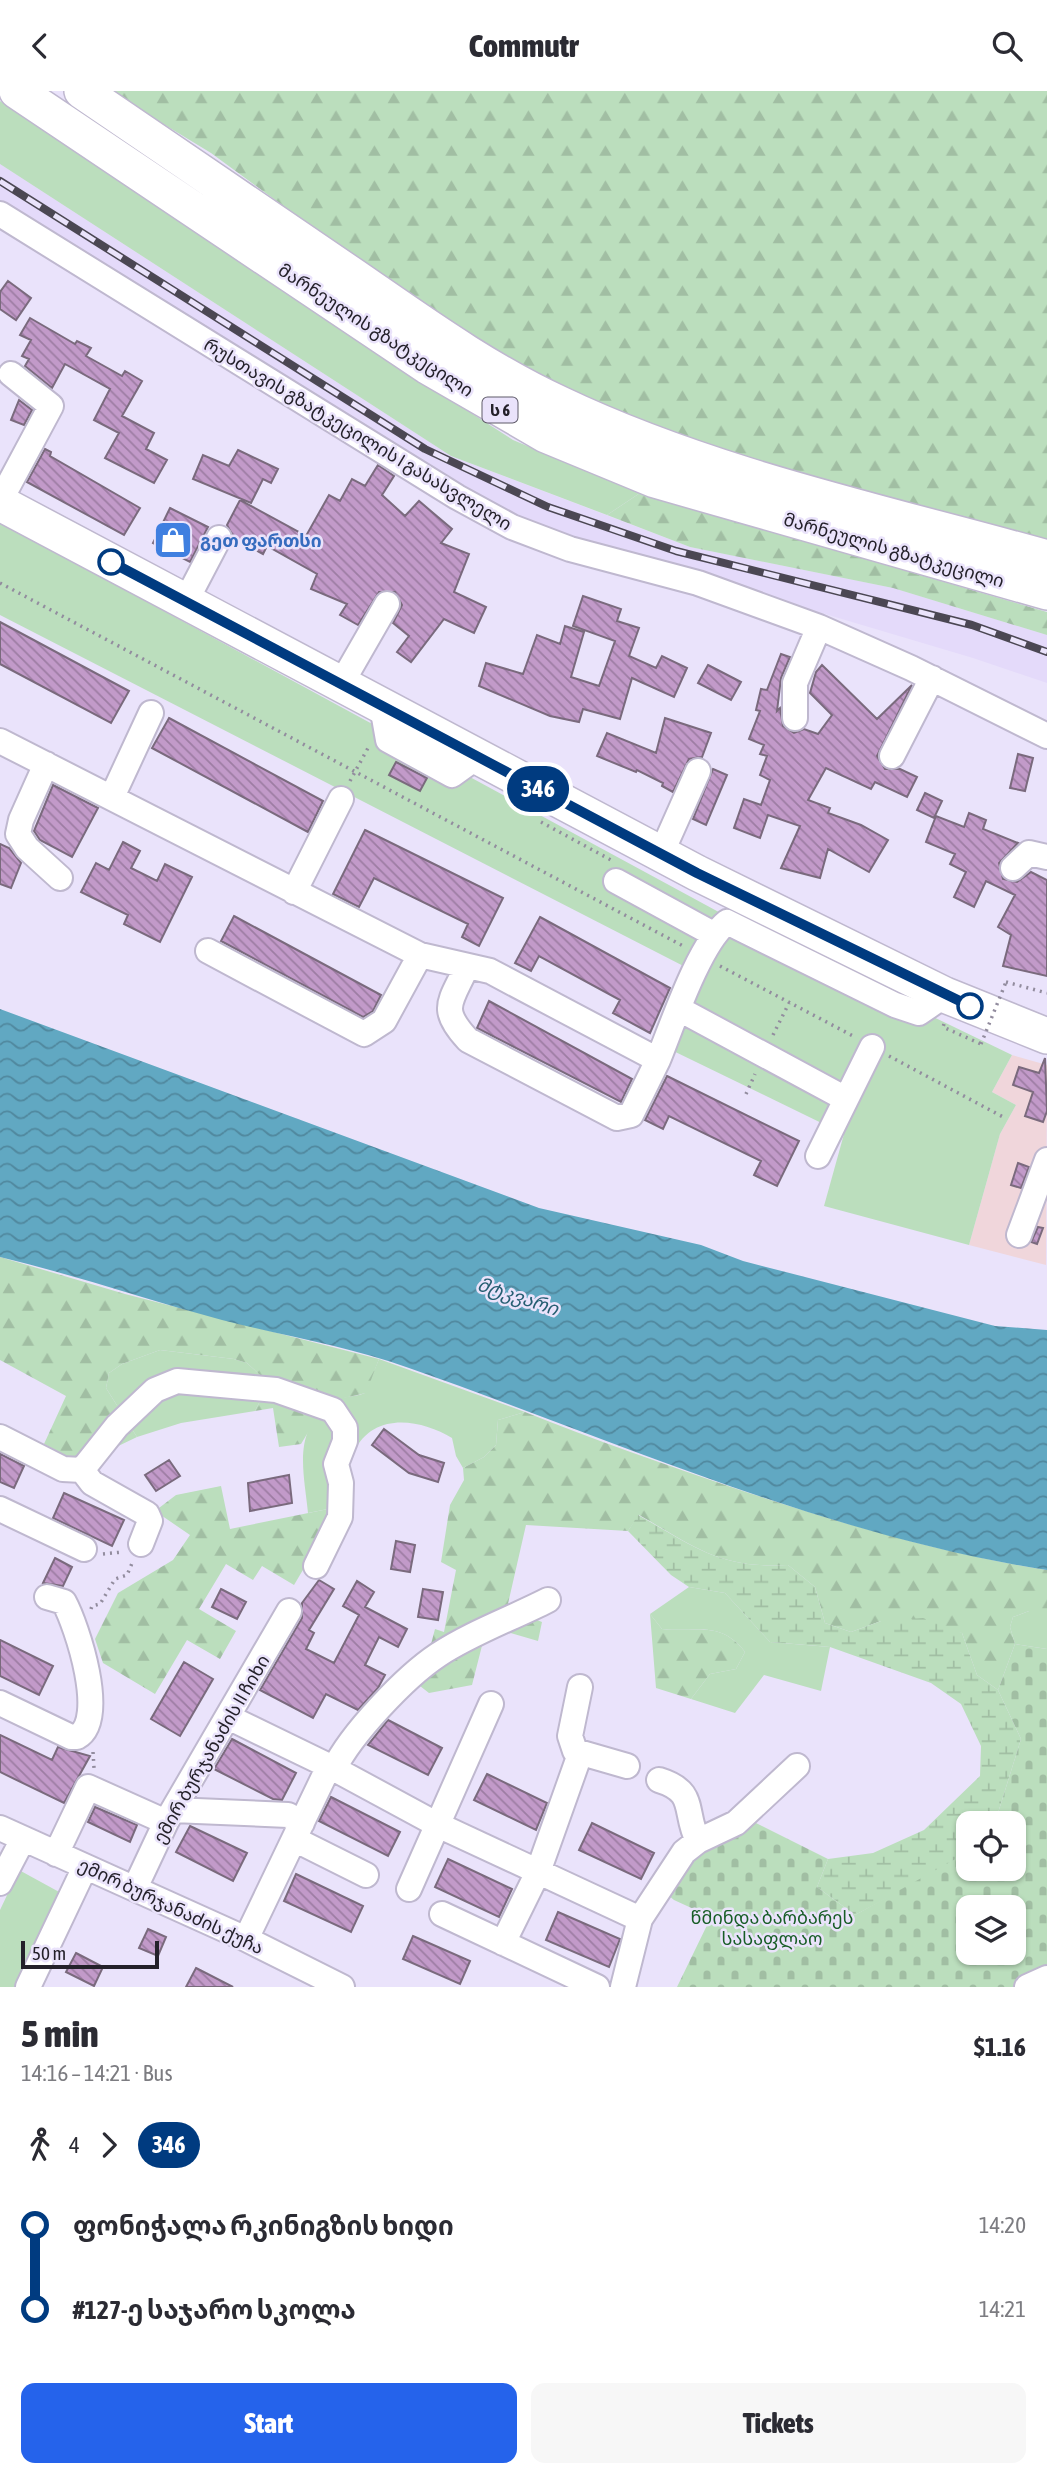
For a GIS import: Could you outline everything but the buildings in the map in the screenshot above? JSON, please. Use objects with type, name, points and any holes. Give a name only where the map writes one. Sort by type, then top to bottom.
[{"type":"highway","name":"მარნეულის გზატკეცილი","points":[[17,91],[427,366],[546,435],[655,480],[1047,592]]},
{"type":"highway","name":"მარნეულის გზატკეცილი","points":[[82,91],[416,319],[481,361],[557,403],[645,442],[1047,558]]},
{"type":"highway","points":[[0,502],[661,854],[944,1010],[1042,1032]]},
{"type":"street","name":"რუსთავის გზატკეცილის I გასასვლელი","points":[[0,214],[445,490],[512,527],[570,549],[698,583],[819,627],[932,678],[1047,736]]},
{"type":"street","points":[[0,502],[51,405],[11,374]]},
{"type":"street","points":[[186,601],[219,537]]},
{"type":"street","points":[[341,684],[387,604]]},
{"type":"street","points":[[794,718],[795,683],[819,627]]},
{"type":"street","points":[[892,757],[932,678]]},
{"type":"street","points":[[113,797],[151,713]]},
{"type":"street","points":[[0,741],[420,955],[490,971],[658,1060]]},
{"type":"street","points":[[46,764],[21,820],[18,834],[27,848],[60,878]]},
{"type":"street","points":[[661,854],[698,771]]},
{"type":"street","points":[[294,892],[341,799]]},
{"type":"street","points":[[1013,868],[1029,853],[1047,857]]},
{"type":"street","points":[[618,873],[715,935]]},
{"type":"street","points":[[467,966],[448,1008],[452,1023],[468,1040],[617,1118],[631,1115],[658,1060],[691,981],[715,935],[727,922],[895,1005],[919,1013],[944,1010]]},
{"type":"street","points":[[208,951],[364,1034],[384,1021],[420,955]]},
{"type":"street","points":[[679,1009],[846,1099]]},
{"type":"street","points":[[818,1156],[872,1047]]},
{"type":"street","points":[[1019,1235],[1047,1160]]},
{"type":"street","points":[[82,1470],[117,1426],[155,1390],[177,1381],[276,1390],[333,1410],[345,1427],[345,1441],[336,1464],[341,1483],[340,1517],[316,1566]]},
{"type":"street","points":[[0,1437],[63,1469],[82,1470],[92,1483],[147,1514],[150,1521],[141,1543]]},
{"type":"street","points":[[0,1509],[85,1549]]},
{"type":"street","points":[[0,1703],[71,1737],[83,1734],[91,1704],[82,1643],[64,1602],[47,1597]]},
{"type":"street","points":[[246,1939],[332,1768],[366,1723],[420,1669],[440,1654],[548,1600]]},
{"type":"street","name":"ემირ ბურჯანაძის II ჩიხი","points":[[135,1888],[170,1816],[289,1611]]},
{"type":"street","points":[[580,1687],[570,1736],[575,1751],[627,1766]]},
{"type":"street","points":[[409,1889],[491,1704]]},
{"type":"street","points":[[228,1717],[332,1768],[438,1825],[640,1919]]},
{"type":"street","points":[[503,1943],[538,1872],[580,1754]]},
{"type":"street","points":[[623,1987],[640,1919],[684,1852],[698,1841],[736,1823],[797,1766]]},
{"type":"street","points":[[659,1780],[677,1785],[685,1795],[692,1813],[691,1828],[698,1841]]},
{"type":"street","points":[[56,1854],[88,1787],[170,1816],[288,1815],[298,1831],[366,1875]]},
{"type":"street","name":"ემირ ბურჯანაძის ქუჩა","points":[[0,1828],[246,1939],[342,1987]]},
{"type":"street","points":[[0,1884],[23,1839]]},
{"type":"street","points":[[28,1987],[85,1867]]},
{"type":"street","points":[[442,1914],[597,1987]]},
{"type":"street","points":[[1027,1987],[1047,1978]]},
{"type":"path","points":[[0,583],[1005,1118]]},
{"type":"path","points":[[341,799],[371,743]]},
{"type":"path","points":[[536,820],[618,873]]},
{"type":"path","points":[[944,1010],[943,1027],[981,1044],[1006,982],[1047,993]]},
{"type":"path","points":[[85,1549],[111,1555],[127,1552],[141,1543]]},
{"type":"path","points":[[82,1643],[92,1606],[100,1604],[115,1579],[127,1575],[141,1543]]},
{"type":"path","points":[[83,1734],[95,1756],[94,1774],[88,1787]]},
{"type":"shaded area","points":[[0,164],[451,456],[690,547],[893,588],[1047,635],[1047,683],[973,658],[532,527],[0,220]]},
{"type":"shaded area","points":[[1012,1055],[1047,1065],[1046,1265],[969,1245],[1000,1134],[1016,1105],[992,1092]]},
{"type":"green space","points":[[109,91],[1047,91],[1047,547],[617,423],[462,337],[211,153]]},
{"type":"green space","points":[[0,101],[513,440],[640,493],[607,515],[451,456],[0,164]]},
{"type":"green space","points":[[640,493],[1047,612],[1047,635],[893,588],[690,547],[607,515]]},
{"type":"green space","points":[[0,522],[739,923],[1012,1055],[992,1092],[1016,1105],[1000,1134],[969,1245],[824,1206],[844,1134],[661,1045],[699,974],[0,615]]},
{"type":"green space","points":[[0,1257],[125,1294],[379,1359],[366,1393],[335,1400],[318,1416],[301,1444],[279,1447],[273,1408],[255,1411],[262,1397],[261,1376],[247,1363],[160,1350],[122,1364],[109,1373],[106,1388],[137,1437],[112,1449],[97,1472],[44,1444],[66,1396],[0,1360]]},
{"type":"green space","points":[[160,1350],[247,1363],[261,1376],[262,1397],[255,1411],[181,1423],[137,1437],[106,1388],[109,1373],[122,1364]]},
{"type":"green space","points":[[379,1359],[525,1412],[498,1420],[496,1445],[484,1457],[463,1468],[456,1456],[452,1438],[440,1431],[398,1422],[373,1430],[362,1439],[354,1452],[333,1508],[308,1513],[303,1452],[311,1424],[320,1412],[334,1401],[365,1393]]},
{"type":"green space","points":[[525,1412],[655,1461],[811,1513],[928,1546],[1047,1570],[1047,1611],[1029,1611],[1013,1617],[1010,1627],[1015,1644],[998,1690],[977,1675],[962,1633],[881,1621],[851,1632],[825,1623],[815,1587],[788,1565],[764,1565],[726,1559],[693,1546],[639,1515],[628,1531],[526,1525],[507,1608],[542,1622],[538,1641],[487,1626],[472,1685],[429,1693],[420,1686],[435,1629],[444,1632],[456,1570],[441,1562],[450,1505],[464,1480],[463,1468],[484,1457],[496,1445],[498,1420]]},
{"type":"green space","points":[[221,1486],[230,1529],[333,1508],[332,1521],[294,1585],[262,1566],[253,1580],[226,1564],[199,1609],[236,1631],[220,1659],[187,1640],[155,1694],[103,1663],[95,1639],[118,1593],[173,1560],[190,1535],[155,1511],[176,1495]]},
{"type":"green space","points":[[638,1515],[693,1546],[726,1559],[764,1565],[788,1565],[815,1587],[825,1623],[851,1632],[881,1621],[923,1618],[962,1633],[977,1675],[998,1690],[1021,1739],[999,1811],[956,1811],[956,1861],[855,1915],[817,1887],[828,1859],[873,1853],[924,1830],[980,1776],[981,1746],[961,1704],[931,1683],[830,1647],[770,1642],[725,1593],[689,1587],[671,1575],[628,1531]]},
{"type":"green space","points":[[689,1587],[725,1593],[770,1642],[830,1647],[821,1691],[764,1675],[735,1713],[691,1699],[710,1674],[736,1669],[745,1652],[727,1635],[717,1632],[662,1629],[650,1614]]},
{"type":"green space","points":[[1029,1611],[1047,1611],[1047,1649],[1015,1644],[1010,1627],[1013,1617]]},
{"type":"green space","points":[[650,1614],[662,1629],[717,1632],[727,1635],[745,1652],[736,1669],[710,1674],[691,1699],[656,1688]]},
{"type":"green space","name":"წმინდა ბარბარეს სასაფლაო","points":[[1015,1644],[1047,1649],[1047,1987],[677,1987],[711,1917],[674,1900],[663,1891],[690,1860],[752,1821],[828,1859],[817,1887],[855,1915],[956,1859],[956,1881],[1026,1881],[1026,1811],[999,1811],[1021,1739],[998,1690]]},
{"type":"green space","points":[[19,1870],[61,1893],[18,1987],[0,1987],[0,1910]]},
{"type":"water","name":"მტკვარი","points":[[0,1009],[539,1208],[701,1245],[743,1261],[995,1326],[1047,1330],[1047,1570],[882,1534],[723,1484],[386,1360],[222,1320],[0,1257]]},
{"type":"railway","points":[[0,181],[425,449],[548,507],[676,551],[972,625],[1047,652]]},
{"type":"bus line","name":"346","points":[[111,562],[697,873],[970,1006]]},
{"type":"place","name":"გეთ ფართსი","points":[[173,540]]}]
